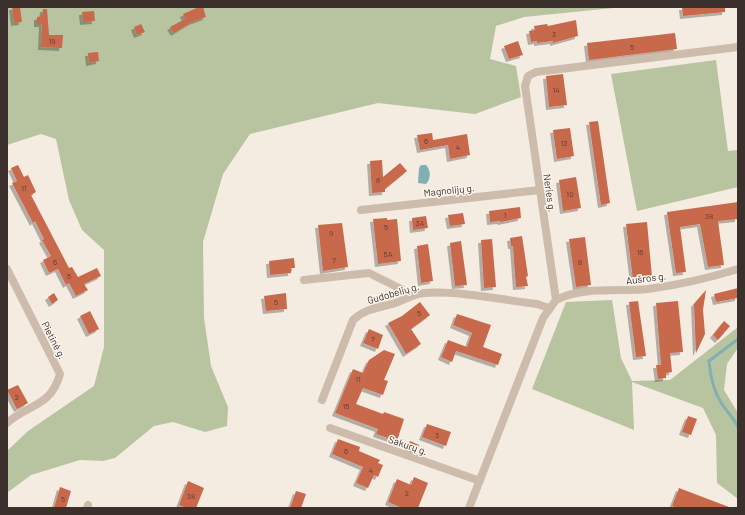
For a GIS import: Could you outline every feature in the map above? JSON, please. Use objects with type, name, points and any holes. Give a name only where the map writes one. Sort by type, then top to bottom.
[{"type":"street","name":"Neries g.","points":[[556,300],[525,86],[530,74],[738,47]]},
{"type":"street","name":"Magnolijų g.","points":[[361,210],[540,190]]},
{"type":"street","name":"Pietinė g.","points":[[7,269],[60,374],[56,388],[46,399],[7,422]]},
{"type":"street","name":"Aušros g.","points":[[556,300],[568,294],[660,287],[738,269]]},
{"type":"street","points":[[304,280],[369,273],[413,295]]},
{"type":"street","name":"Gudobelių g.","points":[[322,400],[353,320],[368,310],[393,304],[413,295],[445,293],[537,304],[549,308]]},
{"type":"street","points":[[469,508],[544,318],[549,308],[556,300]]},
{"type":"street","name":"Sakurų g.","points":[[330,428],[480,481]]},
{"type":"green space","points":[[7,7],[623,7],[524,17],[496,26],[490,59],[516,66],[521,97],[475,114],[378,103],[250,134],[223,174],[203,242],[204,318],[211,366],[228,407],[227,426],[205,432],[173,422],[154,426],[115,458],[103,461],[80,460],[31,475],[7,493],[7,451],[28,431],[94,386],[104,347],[104,250],[82,230],[69,200],[56,139],[41,134],[7,145]]},
{"type":"green space","points":[[716,60],[728,151],[738,150],[738,187],[637,211],[611,74]]},
{"type":"green space","points":[[612,300],[621,358],[632,381],[670,380],[738,327],[738,348],[727,364],[724,390],[738,413],[738,499],[717,483],[716,435],[703,408],[632,382],[634,430],[532,389],[566,302]]},
{"type":"water","points":[[421,165],[426,165],[430,172],[429,180],[426,184],[418,183],[419,168]]},
{"type":"building","points":[[12,7],[20,7],[22,22],[14,23]]},
{"type":"building","points":[[199,7],[203,7],[206,17],[192,22],[174,33],[170,27],[185,19],[183,14]]},
{"type":"building","points":[[682,7],[725,7],[725,12],[683,16]]},
{"type":"building","points":[[43,9],[47,9],[49,35],[63,35],[62,48],[41,47],[42,24],[37,24],[37,17],[42,16]]},
{"type":"building","points":[[94,11],[95,21],[83,22],[82,12]]},
{"type":"building","points":[[576,20],[578,36],[553,43],[553,41],[537,43],[537,41],[531,42],[529,31],[535,30],[534,26],[547,24],[548,26]]},
{"type":"building","points":[[141,24],[145,32],[137,35],[134,27]]},
{"type":"building","points":[[675,33],[677,49],[589,60],[587,43]]},
{"type":"building","points":[[518,41],[523,55],[509,59],[504,46]]},
{"type":"building","points":[[98,52],[99,61],[89,63],[88,53]]},
{"type":"building","points":[[563,74],[567,105],[549,107],[546,76]]},
{"type":"building","points":[[598,121],[610,203],[601,205],[589,122]]},
{"type":"building","points":[[570,128],[574,156],[557,159],[553,130]]},
{"type":"building","points":[[432,133],[433,140],[467,134],[470,155],[450,159],[448,145],[420,150],[417,135]]},
{"type":"building","points":[[382,160],[383,177],[400,163],[407,171],[385,189],[385,192],[372,193],[370,161]]},
{"type":"building","points":[[18,165],[24,177],[28,175],[36,192],[31,195],[69,268],[72,267],[78,277],[97,268],[101,276],[84,284],[88,290],[76,296],[69,283],[66,285],[58,269],[49,273],[43,260],[51,256],[42,240],[44,239],[35,221],[33,223],[12,183],[17,181],[11,168]]},
{"type":"building","points":[[576,177],[581,208],[563,211],[559,180]]},
{"type":"building","points":[[738,202],[738,219],[718,221],[724,265],[708,267],[700,224],[680,227],[686,272],[676,273],[667,212]]},
{"type":"building","points":[[520,207],[521,218],[501,222],[490,222],[489,211]]},
{"type":"building","points":[[463,213],[465,224],[450,226],[448,215]]},
{"type":"building","points":[[426,216],[428,228],[413,230],[412,218]]},
{"type":"building","points":[[387,218],[387,220],[397,219],[401,261],[378,264],[373,219]]},
{"type":"building","points":[[647,222],[652,277],[633,280],[626,224]]},
{"type":"building","points":[[342,223],[348,267],[323,271],[318,225]]},
{"type":"building","points":[[522,236],[528,286],[516,287],[513,246],[511,246],[510,238]]},
{"type":"building","points":[[585,237],[591,285],[576,287],[569,239]]},
{"type":"building","points":[[492,239],[496,287],[484,288],[481,240]]},
{"type":"building","points":[[461,241],[467,285],[455,286],[450,243]]},
{"type":"building","points":[[428,244],[433,281],[421,283],[417,246]]},
{"type":"building","points":[[294,258],[295,268],[291,268],[291,273],[270,275],[269,261]]},
{"type":"building","points":[[738,288],[738,298],[716,302],[714,294]]},
{"type":"building","points":[[706,290],[703,310],[705,334],[696,353],[694,304]]},
{"type":"building","points":[[54,293],[58,300],[52,304],[48,297]]},
{"type":"building","points":[[286,293],[287,309],[266,311],[264,296]]},
{"type":"building","points":[[638,301],[646,356],[636,357],[629,302]]},
{"type":"building","points":[[678,301],[683,352],[670,353],[672,372],[666,373],[666,378],[658,379],[656,365],[661,365],[656,303]]},
{"type":"building","points":[[420,302],[430,315],[411,329],[421,344],[406,354],[388,323],[402,316]]},
{"type":"building","points":[[90,311],[99,329],[89,334],[80,316]]},
{"type":"building","points":[[457,314],[491,325],[483,347],[502,354],[498,365],[456,351],[452,362],[441,357],[448,340],[467,347],[472,333],[453,325]]},
{"type":"building","points":[[724,321],[730,326],[718,340],[713,335]]},
{"type":"building","points":[[369,329],[383,335],[378,349],[363,343]]},
{"type":"building","points":[[384,350],[395,354],[384,380],[388,381],[383,395],[363,388],[356,404],[383,414],[384,412],[404,419],[397,441],[376,434],[378,429],[335,413],[353,369],[363,373],[369,360]]},
{"type":"building","points":[[18,385],[28,403],[17,409],[7,390]]},
{"type":"building","points":[[688,416],[697,419],[691,435],[682,432]]},
{"type":"building","points":[[427,424],[451,432],[446,446],[422,437]]},
{"type":"building","points":[[338,439],[360,447],[359,451],[380,460],[378,463],[383,465],[378,477],[374,475],[368,488],[356,483],[363,467],[332,454]]},
{"type":"building","points":[[410,441],[419,445],[416,453],[407,449]]},
{"type":"building","points":[[414,477],[428,483],[418,508],[402,508],[388,502],[397,479],[411,485]]},
{"type":"building","points":[[188,481],[204,488],[196,508],[186,508],[179,505]]},
{"type":"building","points":[[60,487],[71,491],[66,508],[54,508]]},
{"type":"building","points":[[679,488],[729,507],[677,508],[672,506]]},
{"type":"building","points":[[296,491],[306,494],[301,508],[290,508]]},
{"type":"waterway","points":[[738,339],[709,361],[711,378],[717,394],[738,427]]}]
